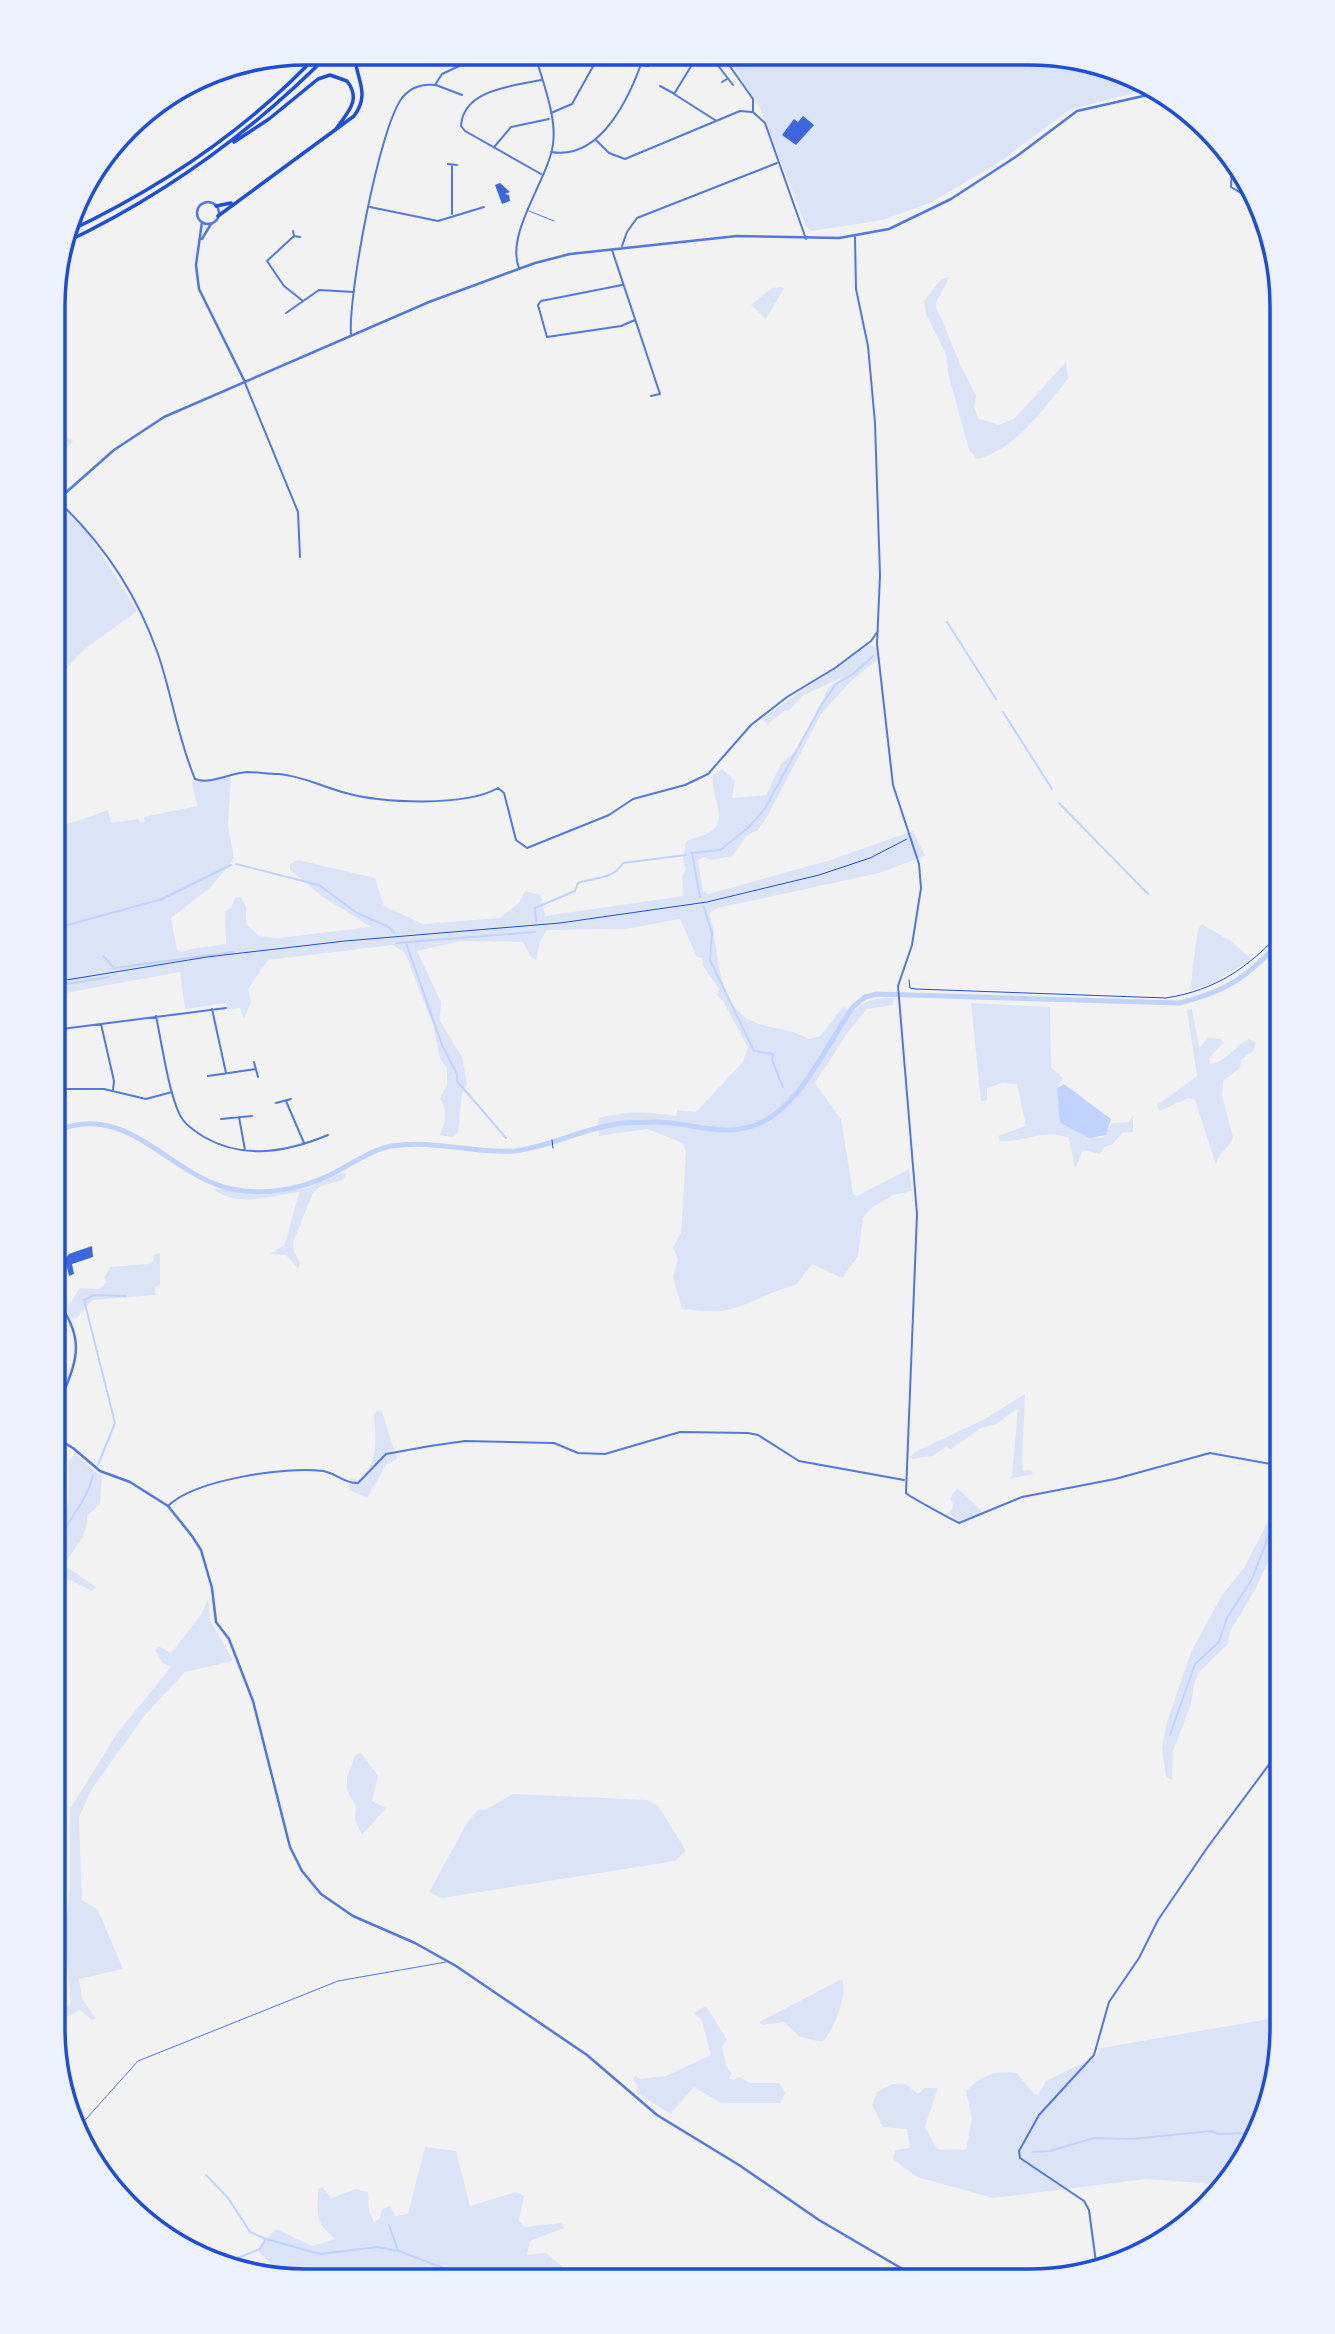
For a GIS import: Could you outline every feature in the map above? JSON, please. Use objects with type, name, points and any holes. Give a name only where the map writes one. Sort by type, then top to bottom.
[{"type":"highway","points":[[79,226],[132,198],[192,160],[252,115],[305,65]]},
{"type":"highway","points":[[215,153],[276,104],[317,65]]},
{"type":"highway","points":[[218,216],[233,202],[283,170],[351,119],[363,101],[364,88],[356,65]]},
{"type":"highway","points":[[75,237],[131,208],[258,127],[318,79],[330,75],[347,81],[354,96],[351,109],[334,130]]},
{"type":"highway","points":[[216,206],[233,202]]},
{"type":"street","points":[[435,85],[442,74],[461,65]]},
{"type":"street","points":[[520,268],[516,259],[527,210],[551,152],[550,113],[538,65]]},
{"type":"street","points":[[550,113],[565,110],[572,104],[594,65]]},
{"type":"street","points":[[551,152],[576,150],[596,139],[612,121],[640,65]]},
{"type":"street","points":[[674,94],[692,65]]},
{"type":"street","points":[[718,65],[733,85]]},
{"type":"street","points":[[729,65],[753,99],[753,112]]},
{"type":"street","points":[[722,82],[728,78]]},
{"type":"street","points":[[541,80],[486,94],[470,105],[461,126],[465,131],[542,174]]},
{"type":"street","points":[[351,334],[369,207],[385,135],[396,107],[411,90],[421,84],[435,85],[462,95]]},
{"type":"street","points":[[660,86],[716,121]]},
{"type":"street","points":[[65,494],[129,439],[180,409],[351,334],[520,268],[569,254],[612,248],[737,236],[806,239],[855,237],[889,229],[930,211],[1017,156],[1077,111],[1146,95]]},
{"type":"street","points":[[596,139],[609,153],[625,159],[743,110],[753,112],[765,123],[806,239]]},
{"type":"street","points":[[494,148],[511,127],[550,119]]},
{"type":"street","points":[[622,247],[627,232],[637,218],[779,163]]},
{"type":"street","points":[[448,164],[457,165]]},
{"type":"street","points":[[452,166],[452,215]]},
{"type":"street","points":[[1232,175],[1231,187],[1242,194]]},
{"type":"street","points":[[201,242],[218,216],[216,206],[208,202],[200,205],[197,214],[202,222],[196,265],[200,293],[244,380],[298,512],[300,557]]},
{"type":"street","points":[[369,207],[432,221],[443,221],[452,215],[484,207]]},
{"type":"street","points":[[476,210],[477,214]]},
{"type":"street","points":[[202,222],[212,223]]},
{"type":"street","points":[[293,231],[294,236]]},
{"type":"street","points":[[294,236],[267,261],[284,286],[303,301]]},
{"type":"street","points":[[294,236],[300,237]]},
{"type":"street","points":[[855,237],[856,289],[868,346],[875,423],[880,575],[877,644],[894,785],[917,856],[921,888],[918,917],[898,986],[917,1214],[910,1429],[905,1480],[909,1497],[936,1508],[959,1523],[1022,1497],[1115,1479],[1210,1453],[1270,1464]]},
{"type":"street","points":[[612,248],[660,394],[659,397],[651,396]]},
{"type":"street","points":[[622,285],[541,301],[538,306],[547,337],[621,326],[635,320]]},
{"type":"street","points":[[286,313],[298,308],[303,301],[323,289],[355,292]]},
{"type":"street","points":[[65,510],[87,528],[141,610],[158,655],[195,779],[204,781],[246,772],[281,774],[360,796],[397,799],[455,799],[479,796],[498,788],[504,793],[516,840],[527,848],[609,815],[634,800],[685,785],[708,774],[751,725],[787,697],[835,668],[871,641],[878,631]]},
{"type":"street","points":[[871,641],[877,644]]},
{"type":"street","points":[[65,1028],[226,1007]]},
{"type":"street","points":[[212,1009],[226,1073]]},
{"type":"street","points":[[156,1016],[180,1117],[188,1126],[216,1143],[244,1151],[275,1151],[328,1135]]},
{"type":"street","points":[[101,1023],[114,1081],[113,1090]]},
{"type":"street","points":[[254,1062],[258,1077]]},
{"type":"street","points":[[208,1076],[256,1069]]},
{"type":"street","points":[[65,1089],[113,1090],[146,1099],[173,1092]]},
{"type":"street","points":[[276,1103],[291,1099]]},
{"type":"street","points":[[286,1101],[304,1144]]},
{"type":"street","points":[[221,1119],[252,1116]]},
{"type":"street","points":[[239,1117],[244,1151]]},
{"type":"street","points":[[65,1317],[78,1348],[76,1361],[65,1388]]},
{"type":"street","points":[[168,1506],[197,1487],[282,1473],[327,1472],[348,1483],[358,1483],[386,1454],[465,1441],[554,1443],[578,1453],[612,1454],[667,1434],[689,1432],[758,1435],[799,1461],[905,1480]]},
{"type":"street","points":[[65,1443],[100,1471],[130,1482],[168,1506],[201,1550],[212,1588],[213,1615],[233,1648],[253,1701],[290,1847],[302,1871],[321,1894],[353,1916],[447,1961],[587,2055],[657,2115],[739,2165],[819,2220],[903,2269]]},
{"type":"street","points":[[1095,2260],[1087,2205],[1065,2185],[1020,2158],[1019,2151],[1039,2115],[1094,2055],[1109,2002],[1139,1958],[1158,1920],[1270,1763]]},
{"type":"lane","points":[[527,210],[554,221]]},
{"type":"lane","points":[[84,2121],[138,2061],[338,1981],[443,1965],[447,1961]]},
{"type":"path","points":[[65,980],[207,957],[345,941],[560,923],[707,902],[819,875],[870,858],[911,839]]},
{"type":"path","points":[[909,981],[910,988],[1166,998],[1186,995],[1226,980],[1253,961],[1270,943]]},
{"type":"path","points":[[552,1140],[554,1148]]},
{"type":"shaded area","points":[[732,65],[1061,67],[1107,78],[1139,92],[1069,110],[998,163],[932,202],[883,220],[811,231],[806,226],[760,108]]},
{"type":"shaded area","points":[[950,277],[936,302],[936,307],[976,395],[974,407],[978,418],[998,425],[1014,419],[1066,362],[1068,379],[1027,427],[1003,447],[977,459],[969,450],[948,373],[946,354],[926,314],[924,301],[941,279]]},
{"type":"shaded area","points":[[772,288],[784,288],[766,319],[751,305]]},
{"type":"shaded area","points":[[65,436],[73,441],[65,449]]},
{"type":"shaded area","points":[[65,511],[87,531],[137,611],[86,648],[65,670]]},
{"type":"shaded area","points":[[869,645],[877,647],[878,659],[851,681],[821,714],[758,830],[747,835],[732,856],[711,860],[704,857],[698,860],[703,892],[708,894],[827,861],[913,831],[925,856],[879,873],[718,908],[709,913],[724,988],[739,1012],[752,1021],[809,1039],[820,1036],[843,1007],[852,1012],[871,1000],[894,998],[893,1005],[867,1009],[848,1032],[815,1083],[841,1119],[853,1194],[857,1196],[909,1169],[912,1191],[893,1195],[870,1209],[863,1218],[858,1256],[842,1278],[812,1264],[796,1285],[736,1307],[716,1311],[682,1309],[673,1277],[678,1260],[673,1247],[681,1233],[686,1152],[683,1143],[647,1129],[599,1136],[598,1118],[628,1113],[676,1116],[677,1110],[696,1112],[742,1063],[748,1048],[723,1001],[717,995],[719,989],[703,966],[702,958],[697,957],[680,919],[626,929],[547,930],[540,942],[536,960],[531,957],[523,942],[461,941],[417,951],[441,1002],[440,1021],[462,1057],[467,1085],[462,1093],[458,1132],[452,1137],[440,1135],[445,1116],[440,1098],[447,1085],[447,1068],[440,1058],[433,1025],[405,953],[393,945],[268,960],[248,989],[251,1002],[244,1019],[240,1008],[227,1010],[226,1003],[185,1009],[180,972],[65,993],[65,825],[108,810],[111,823],[139,819],[140,823],[145,822],[144,817],[197,806],[192,782],[231,777],[228,825],[234,858],[211,887],[171,918],[177,950],[182,952],[226,944],[225,911],[231,908],[235,898],[241,897],[246,907],[246,924],[259,936],[278,938],[371,927],[323,897],[290,870],[290,864],[298,860],[375,878],[384,906],[423,924],[500,918],[519,903],[525,891],[541,895],[545,916],[683,896],[686,842],[713,830],[719,818],[713,775],[722,769],[735,781],[732,798],[766,795],[781,764],[798,749],[829,687],[843,677],[802,696],[790,710],[784,711],[768,724],[763,720]]},
{"type":"shaded area","points":[[1201,924],[1229,940],[1252,959],[1215,982],[1190,991],[1196,945]]},
{"type":"shaded area","points":[[971,1003],[1050,1007],[1051,1067],[1063,1078],[1058,1085],[1060,1123],[1085,1136],[1103,1138],[1112,1123],[1128,1122],[1133,1116],[1133,1132],[1122,1133],[1113,1144],[1104,1147],[1100,1154],[1083,1150],[1075,1169],[1069,1138],[1042,1135],[1000,1141],[998,1136],[1026,1126],[1017,1084],[1002,1083],[987,1088],[987,1100],[981,1101]]},
{"type":"shaded area","points":[[1192,1009],[1199,1048],[1208,1038],[1221,1039],[1223,1043],[1209,1058],[1210,1064],[1226,1057],[1249,1039],[1256,1043],[1253,1051],[1241,1060],[1240,1068],[1223,1081],[1222,1096],[1233,1137],[1216,1165],[1195,1100],[1188,1098],[1160,1111],[1157,1105],[1197,1076],[1187,1010]]},
{"type":"shaded area","points":[[342,1173],[346,1174],[343,1180],[321,1186],[313,1193],[293,1242],[300,1263],[298,1269],[286,1255],[270,1254],[284,1245],[299,1192],[244,1199],[223,1195],[213,1189],[282,1192],[307,1188]]},
{"type":"shaded area","points":[[160,1253],[160,1285],[155,1287],[156,1295],[92,1300],[77,1318],[71,1319],[67,1308],[80,1288],[99,1289],[107,1282],[104,1278],[110,1267],[148,1264],[153,1261],[154,1255]]},
{"type":"shaded area","points":[[1025,1394],[1022,1464],[1023,1471],[1031,1470],[1033,1474],[1009,1479],[1012,1475],[1018,1408],[996,1424],[981,1428],[951,1449],[946,1447],[932,1456],[912,1459],[911,1456],[915,1452],[983,1420]]},
{"type":"shaded area","points":[[382,1411],[397,1459],[386,1465],[367,1498],[349,1490],[350,1478],[358,1480],[370,1467],[375,1450],[374,1414]]},
{"type":"shaded area","points":[[75,1454],[102,1477],[100,1504],[87,1516],[83,1536],[65,1563],[65,1510],[69,1502],[69,1461]]},
{"type":"shaded area","points":[[957,1488],[983,1512],[959,1521],[948,1513],[954,1506],[950,1499]]},
{"type":"shaded area","points":[[1270,1518],[1270,1558],[1254,1592],[1230,1631],[1228,1644],[1199,1672],[1191,1704],[1173,1751],[1172,1780],[1166,1777],[1162,1747],[1167,1722],[1191,1652],[1222,1595],[1244,1568]]},
{"type":"shaded area","points":[[65,1566],[96,1587],[92,1591],[65,1578]]},
{"type":"shaded area","points":[[208,1599],[210,1620],[233,1661],[185,1672],[144,1716],[92,1789],[79,1817],[82,1900],[98,1910],[123,1969],[79,1979],[82,1999],[96,2018],[92,2020],[80,2010],[65,2018],[65,2007],[71,2003],[65,1936],[70,1887],[70,1809],[118,1732],[171,1667],[162,1662],[155,1650],[158,1646],[171,1653],[201,1615]]},
{"type":"shaded area","points":[[361,1753],[378,1776],[372,1801],[386,1808],[362,1835],[355,1819],[356,1807],[347,1790],[347,1777],[355,1755]]},
{"type":"shaded area","points":[[513,1794],[648,1800],[658,1806],[686,1851],[675,1861],[442,1898],[429,1892],[467,1823],[479,1809],[485,1810]]},
{"type":"shaded area","points":[[842,1979],[843,1994],[839,2012],[822,2042],[800,2037],[784,2022],[762,2025],[759,2022]]},
{"type":"shaded area","points":[[706,2006],[727,2040],[722,2046],[726,2066],[732,2073],[729,2078],[734,2080],[739,2077],[750,2083],[779,2083],[785,2093],[780,2103],[721,2103],[694,2087],[670,2114],[636,2092],[638,2085],[633,2080],[635,2075],[640,2079],[666,2076],[711,2055],[701,2019],[693,2013]]},
{"type":"shaded area","points":[[1270,2019],[1266,2075],[1257,2106],[1238,2149],[1213,2184],[1146,2179],[993,2198],[917,2177],[893,2159],[895,2150],[910,2148],[907,2129],[883,2127],[872,2105],[877,2092],[892,2084],[906,2084],[918,2094],[925,2088],[938,2088],[925,2127],[937,2149],[966,2150],[972,2119],[966,2091],[978,2081],[1002,2072],[1017,2073],[1034,2094],[1038,2095],[1046,2081],[1097,2056],[1101,2048]]},
{"type":"shaded area","points":[[425,2147],[456,2151],[470,2206],[516,2192],[524,2196],[519,2220],[524,2227],[561,2223],[564,2228],[530,2241],[527,2255],[546,2253],[565,2269],[306,2269],[274,2267],[259,2252],[259,2246],[276,2229],[312,2246],[335,2239],[320,2223],[318,2189],[322,2187],[331,2198],[356,2189],[368,2192],[369,2211],[374,2222],[380,2218],[382,2209],[390,2206],[395,2216],[408,2214]]},
{"type":"water","points":[[1064,1084],[1111,1119],[1106,1135],[1089,1138],[1060,1123],[1057,1088]]},
{"type":"building","points":[[803,116],[814,125],[796,145],[782,135],[794,119],[798,122]]},
{"type":"building","points":[[500,183],[510,192],[505,194],[509,195],[510,201],[502,204],[495,185]]},
{"type":"building","points":[[92,1246],[93,1257],[72,1264],[74,1274],[69,1276],[65,1259],[69,1254]]},
{"type":"waterway","points":[[947,622],[996,699]]},
{"type":"waterway","points":[[691,853],[720,850],[748,828],[764,810],[821,706],[836,684],[853,674],[873,656]]},
{"type":"waterway","points":[[1003,712],[1052,789]]},
{"type":"waterway","points":[[1059,803],[1148,894]]},
{"type":"waterway","points":[[692,853],[700,897]]},
{"type":"waterway","points":[[536,921],[535,908],[575,891],[578,883],[614,872],[623,863],[686,855]]},
{"type":"waterway","points":[[236,864],[319,885],[357,913],[389,927],[394,933]]},
{"type":"waterway","points":[[65,926],[162,899],[231,865]]},
{"type":"waterway","points":[[704,907],[712,933],[710,960],[754,1051],[773,1054],[772,1060],[783,1087]]},
{"type":"waterway","points":[[396,943],[535,932]]},
{"type":"waterway","points":[[406,943],[442,1045],[457,1074],[457,1081],[506,1138]]},
{"type":"waterway","points":[[103,956],[114,968],[234,952]]},
{"type":"waterway","points":[[65,1129],[80,1124],[103,1125],[126,1132],[210,1182],[232,1189],[257,1192],[307,1184],[368,1154],[407,1144],[514,1151],[621,1123],[666,1122],[718,1130],[745,1128],[773,1115],[800,1089],[853,1007],[865,997],[877,994],[1179,1003],[1224,987],[1248,972],[1270,952]]},
{"type":"waterway","points":[[65,984],[109,977]]},
{"type":"waterway","points":[[98,1465],[115,1423],[84,1300],[94,1295],[126,1296]]},
{"type":"waterway","points":[[65,1530],[86,1495],[93,1475]]},
{"type":"waterway","points":[[1170,1735],[1195,1664],[1219,1642],[1227,1618],[1252,1579],[1270,1532]]},
{"type":"waterway","points":[[1033,2152],[1050,2151],[1094,2138],[1133,2139],[1211,2131],[1218,2134],[1246,2133]]},
{"type":"waterway","points":[[206,2175],[228,2198],[250,2232],[266,2239],[320,2254],[377,2247],[399,2251],[446,2269]]},
{"type":"waterway","points":[[389,2225],[398,2250]]},
{"type":"waterway","points":[[236,2259],[260,2249],[265,2240]]}]
